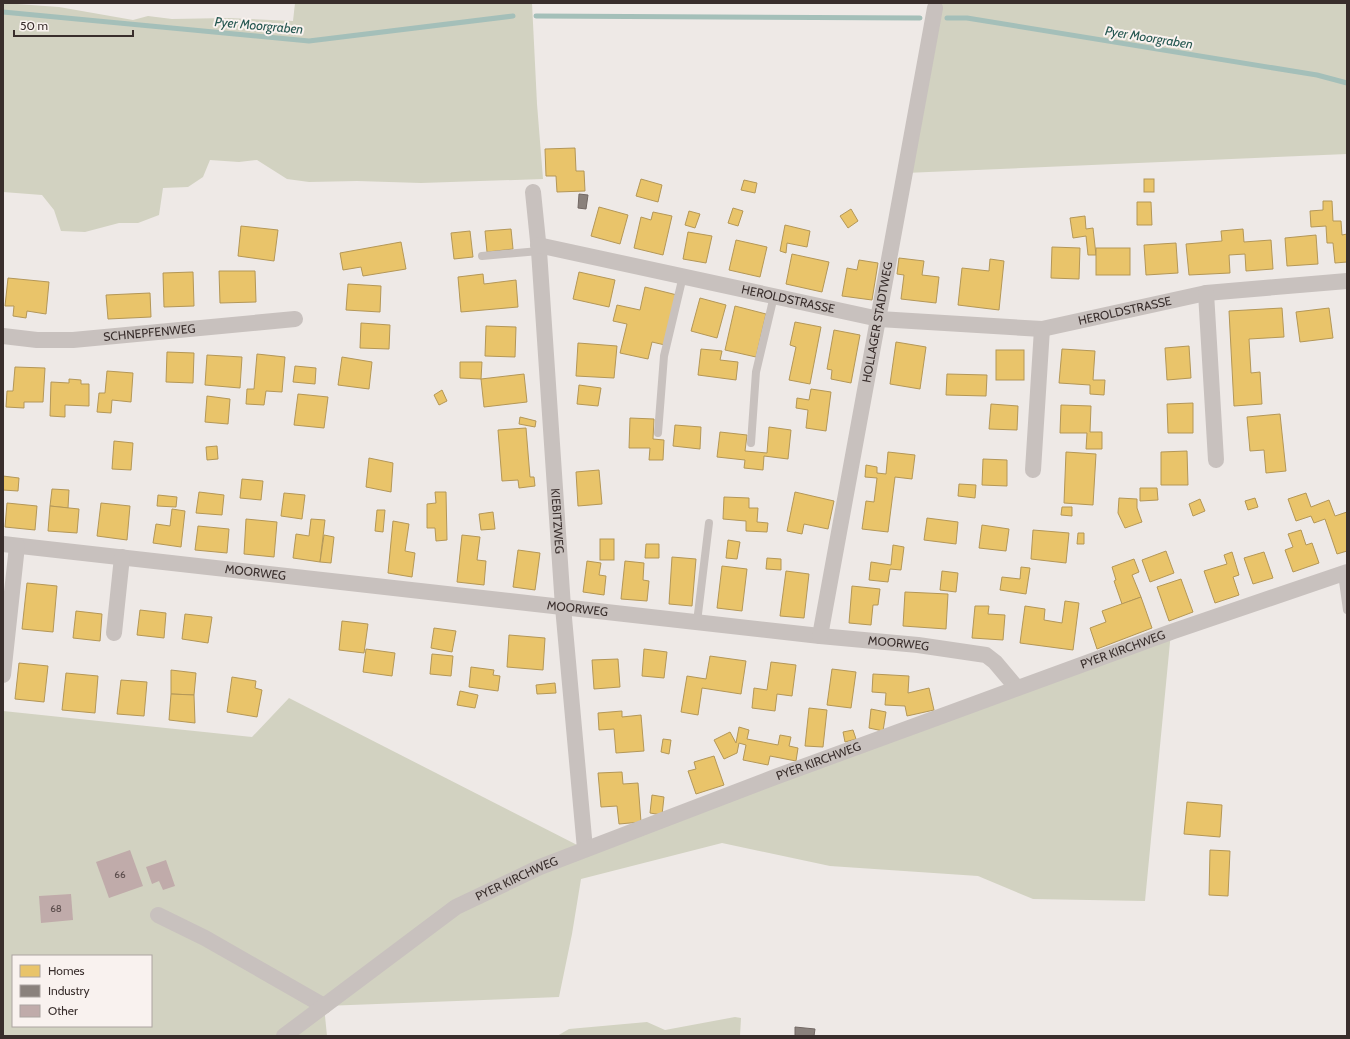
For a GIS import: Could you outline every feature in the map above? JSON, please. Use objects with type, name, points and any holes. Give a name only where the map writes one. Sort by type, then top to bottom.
[{"type":"street","name":"HOLLAGER STADTWEG","points":[[820,636],[935,8]]},
{"type":"street","name":"KIEBITZWEG","points":[[534,192],[563,607],[585,849]]},
{"type":"street","name":"HEROLDSTRASSE","points":[[539,248],[683,276],[879,319],[1042,329],[1206,293],[1347,281]]},
{"type":"street","points":[[1206,293],[1216,460]]},
{"type":"street","name":"SCHNEPFENWEG","points":[[3,336],[37,340],[73,340],[296,319]]},
{"type":"street","points":[[1033,470],[1042,329]]},
{"type":"street","name":"MOORWEG","points":[[3,675],[10,545],[820,636],[918,645],[986,656],[995,662],[1017,688]]},
{"type":"street","points":[[114,633],[122,557]]},
{"type":"street","name":"PYER KIRCHWEG","points":[[284,1036],[456,907],[540,867],[775,777],[1017,688],[1164,635],[1344,573]]},
{"type":"street","points":[[158,915],[204,938],[324,1006]]},
{"type":"lane","points":[[482,256],[539,248]]},
{"type":"lane","points":[[658,433],[664,356],[683,276]]},
{"type":"lane","points":[[751,443],[756,372],[774,296]]},
{"type":"lane","points":[[697,622],[709,523]]},
{"type":"lane","name":"PYER KIRCHWEG","points":[[1344,573],[1347,610]]},
{"type":"green space","points":[[3,3],[59,7],[133,20],[148,16],[172,19],[227,18],[293,21],[295,3],[532,3],[537,104],[543,179],[421,183],[357,181],[309,182],[287,179],[257,160],[239,162],[210,160],[203,177],[188,187],[163,188],[159,215],[138,223],[119,223],[85,232],[61,231],[54,210],[42,195],[3,192]]},
{"type":"green space","points":[[936,3],[1347,3],[1347,154],[905,173]]},
{"type":"green space","points":[[1171,632],[1145,901],[1033,899],[978,876],[830,866],[722,843],[581,879],[572,934],[559,997],[324,1006],[327,1036],[3,1036],[3,711],[252,737],[289,698],[585,849]]},
{"type":"green space","points":[[735,1017],[741,1018],[740,1036],[557,1036],[569,1029],[647,1022],[665,1030]]},
{"type":"building: Homes","points":[[575,148],[576,171],[584,171],[585,191],[557,192],[556,176],[546,176],[545,149]]},
{"type":"building: Homes","points":[[641,179],[662,185],[658,202],[636,196]]},
{"type":"building: Homes","points":[[1144,179],[1154,179],[1154,192],[1144,192]]},
{"type":"building: Homes","points":[[744,180],[757,183],[755,193],[741,190]]},
{"type":"building: Homes","points":[[1323,201],[1332,201],[1333,221],[1341,221],[1342,235],[1347,234],[1347,262],[1335,263],[1333,243],[1327,243],[1326,226],[1311,227],[1310,211],[1323,210]]},
{"type":"building: Homes","points":[[1137,202],[1151,202],[1152,225],[1137,225]]},
{"type":"building: Homes","points":[[599,207],[628,215],[620,244],[591,236]]},
{"type":"building: Homes","points":[[733,208],[743,211],[738,226],[728,223]]},
{"type":"building: Homes","points":[[851,209],[858,221],[848,228],[840,216]]},
{"type":"building: Homes","points":[[689,211],[700,214],[695,228],[685,225]]},
{"type":"building: Homes","points":[[653,212],[672,216],[663,255],[634,248],[641,217],[651,220]]},
{"type":"building: Homes","points":[[1085,216],[1086,229],[1093,228],[1096,255],[1088,255],[1086,236],[1073,238],[1070,218]]},
{"type":"building: Homes","points":[[785,225],[810,231],[807,247],[787,243],[786,253],[780,251]]},
{"type":"building: Homes","points":[[241,226],[278,230],[274,261],[238,256]]},
{"type":"building: Homes","points":[[511,229],[513,249],[487,252],[485,231]]},
{"type":"building: Homes","points":[[1243,229],[1244,242],[1271,240],[1273,269],[1246,271],[1245,254],[1229,255],[1230,273],[1189,275],[1186,244],[1222,241],[1221,231]]},
{"type":"building: Homes","points":[[470,231],[473,257],[454,259],[451,233]]},
{"type":"building: Homes","points":[[688,232],[712,236],[706,263],[683,259]]},
{"type":"building: Homes","points":[[1316,235],[1318,264],[1287,266],[1285,238]]},
{"type":"building: Homes","points":[[736,240],[767,247],[760,277],[729,270]]},
{"type":"building: Homes","points":[[401,242],[406,269],[363,276],[361,267],[343,270],[340,253]]},
{"type":"building: Homes","points":[[1176,243],[1178,273],[1146,275],[1144,245]]},
{"type":"building: Homes","points":[[1052,247],[1080,248],[1079,279],[1051,278]]},
{"type":"building: Homes","points":[[1096,248],[1130,248],[1130,275],[1096,275]]},
{"type":"building: Homes","points":[[792,254],[829,262],[822,292],[786,284]]},
{"type":"building: Homes","points":[[899,258],[924,261],[922,275],[939,277],[936,303],[901,299],[904,275],[897,274]]},
{"type":"building: Homes","points":[[990,259],[1004,261],[999,310],[958,305],[962,268],[989,271]]},
{"type":"building: Homes","points":[[859,260],[878,263],[872,300],[842,296],[847,268],[857,270]]},
{"type":"building: Homes","points":[[219,271],[255,271],[256,302],[220,303]]},
{"type":"building: Homes","points":[[193,272],[194,306],[164,307],[163,273]]},
{"type":"building: Homes","points":[[579,272],[615,280],[609,307],[573,299]]},
{"type":"building: Homes","points":[[483,274],[484,284],[516,280],[518,307],[461,312],[458,277]]},
{"type":"building: Homes","points":[[8,278],[49,282],[46,314],[27,311],[26,318],[13,316],[14,306],[5,306]]},
{"type":"building: Homes","points":[[348,284],[381,286],[380,312],[346,310]]},
{"type":"building: Homes","points":[[645,287],[677,295],[665,345],[652,342],[648,359],[620,353],[627,324],[613,321],[617,305],[640,310]]},
{"type":"building: Homes","points":[[150,293],[151,317],[108,319],[106,295]]},
{"type":"building: Homes","points":[[700,298],[726,305],[717,338],[691,331]]},
{"type":"building: Homes","points":[[735,306],[766,314],[756,357],[725,350]]},
{"type":"building: Homes","points":[[1282,308],[1284,337],[1249,339],[1251,373],[1260,372],[1262,404],[1234,406],[1229,311]]},
{"type":"building: Homes","points":[[1329,308],[1333,338],[1300,342],[1296,312]]},
{"type":"building: Homes","points":[[795,322],[821,327],[810,384],[789,380],[796,347],[790,345]]},
{"type":"building: Homes","points":[[361,323],[390,325],[389,349],[360,348]]},
{"type":"building: Homes","points":[[486,326],[516,327],[515,357],[485,356]]},
{"type":"building: Homes","points":[[834,330],[860,335],[851,383],[831,379],[832,370],[827,369]]},
{"type":"building: Homes","points":[[896,342],[926,347],[920,389],[890,384]]},
{"type":"building: Homes","points":[[578,343],[617,346],[614,378],[576,376]]},
{"type":"building: Homes","points":[[1189,346],[1191,378],[1167,380],[1165,348]]},
{"type":"building: Homes","points":[[701,349],[722,351],[720,360],[738,362],[736,380],[698,375]]},
{"type":"building: Homes","points":[[1062,349],[1095,351],[1093,380],[1105,380],[1104,395],[1090,394],[1090,385],[1059,383]]},
{"type":"building: Homes","points":[[996,350],[1024,350],[1024,380],[996,380]]},
{"type":"building: Homes","points":[[167,352],[194,353],[193,383],[166,382]]},
{"type":"building: Homes","points":[[257,354],[285,357],[282,392],[266,391],[264,405],[246,404],[247,389],[254,389]]},
{"type":"building: Homes","points":[[207,355],[242,357],[240,388],[205,385]]},
{"type":"building: Homes","points":[[342,357],[372,362],[369,389],[338,385]]},
{"type":"building: Homes","points":[[460,362],[482,362],[481,379],[460,378]]},
{"type":"building: Homes","points":[[295,366],[316,368],[315,384],[293,382]]},
{"type":"building: Homes","points":[[15,367],[45,368],[43,402],[24,402],[24,408],[6,407],[7,391],[13,391]]},
{"type":"building: Homes","points":[[107,371],[133,373],[131,402],[112,400],[111,413],[97,412],[99,393],[105,393]]},
{"type":"building: Homes","points":[[524,374],[527,402],[484,407],[481,379]]},
{"type":"building: Homes","points":[[947,374],[987,375],[986,396],[946,395]]},
{"type":"building: Homes","points":[[69,379],[81,380],[81,384],[89,384],[89,406],[65,405],[65,417],[50,416],[51,382],[69,383]]},
{"type":"building: Homes","points":[[579,385],[601,388],[598,406],[577,404]]},
{"type":"building: Homes","points":[[811,389],[831,392],[826,431],[806,428],[808,410],[796,408],[797,398],[809,400]]},
{"type":"building: Homes","points":[[442,390],[447,401],[439,405],[434,395]]},
{"type":"building: Homes","points":[[298,394],[328,397],[324,428],[294,425]]},
{"type":"building: Homes","points":[[207,396],[230,399],[228,424],[205,422]]},
{"type":"building: Homes","points":[[1193,403],[1193,433],[1168,433],[1167,404]]},
{"type":"building: Homes","points":[[991,404],[1018,406],[1017,430],[989,429]]},
{"type":"building: Homes","points":[[1061,405],[1091,406],[1090,432],[1102,432],[1102,449],[1086,449],[1087,433],[1060,433]]},
{"type":"building: Homes","points":[[1280,414],[1286,471],[1266,473],[1264,450],[1250,451],[1247,417]]},
{"type":"building: Homes","points":[[520,417],[536,421],[535,427],[519,424]]},
{"type":"building: Homes","points":[[630,418],[654,419],[653,439],[664,440],[663,460],[649,460],[650,448],[629,448]]},
{"type":"building: Homes","points":[[675,425],[701,427],[700,449],[673,446]]},
{"type":"building: Homes","points":[[769,427],[791,430],[788,459],[764,456],[763,470],[744,468],[745,460],[717,457],[720,432],[747,435],[745,451],[767,453]]},
{"type":"building: Homes","points":[[526,428],[530,477],[534,477],[535,486],[519,488],[518,480],[502,481],[498,430]]},
{"type":"building: Homes","points":[[114,441],[133,443],[131,470],[112,469]]},
{"type":"building: Homes","points":[[217,446],[218,459],[207,460],[206,447]]},
{"type":"building: Homes","points":[[1187,451],[1188,485],[1161,485],[1161,452]]},
{"type":"building: Homes","points":[[888,452],[915,455],[912,479],[895,477],[888,532],[862,529],[866,501],[874,502],[877,478],[865,477],[866,465],[877,467],[877,473],[886,474]]},
{"type":"building: Homes","points":[[1066,452],[1096,454],[1093,505],[1064,503]]},
{"type":"building: Homes","points":[[369,458],[393,463],[391,492],[366,487]]},
{"type":"building: Homes","points":[[983,459],[1007,460],[1007,486],[982,485]]},
{"type":"building: Homes","points":[[599,470],[602,504],[578,506],[576,472]]},
{"type":"building: Homes","points":[[3,476],[19,478],[18,491],[3,490]]},
{"type":"building: Homes","points":[[242,479],[263,481],[261,500],[240,498]]},
{"type":"building: Homes","points":[[959,484],[976,485],[975,498],[958,496]]},
{"type":"building: Homes","points":[[1140,488],[1157,488],[1158,500],[1140,501]]},
{"type":"building: Homes","points":[[52,489],[69,490],[68,508],[50,506]]},
{"type":"building: Homes","points":[[199,492],[224,495],[222,515],[196,513]]},
{"type":"building: Homes","points":[[435,492],[446,492],[447,540],[436,541],[435,528],[427,528],[427,504],[436,503]]},
{"type":"building: Homes","points":[[795,492],[834,501],[828,529],[804,524],[802,534],[787,531]]},
{"type":"building: Homes","points":[[284,493],[305,495],[302,519],[281,516]]},
{"type":"building: Homes","points":[[1306,493],[1311,507],[1329,500],[1335,516],[1347,512],[1347,551],[1337,554],[1325,519],[1314,523],[1311,516],[1296,521],[1288,499]]},
{"type":"building: Homes","points":[[158,495],[177,497],[176,507],[157,506]]},
{"type":"building: Homes","points":[[724,497],[749,498],[749,508],[758,508],[757,522],[768,523],[767,532],[746,531],[746,521],[723,519]]},
{"type":"building: Homes","points":[[1119,498],[1137,499],[1137,508],[1142,522],[1125,528],[1118,513]]},
{"type":"building: Homes","points":[[1255,498],[1258,507],[1248,510],[1245,501]]},
{"type":"building: Homes","points":[[1200,499],[1205,511],[1193,516],[1189,504]]},
{"type":"building: Homes","points":[[7,503],[37,506],[35,530],[5,527]]},
{"type":"building: Homes","points":[[101,503],[130,506],[127,540],[97,536]]},
{"type":"building: Homes","points":[[50,506],[79,509],[77,533],[48,531]]},
{"type":"building: Homes","points":[[1062,507],[1072,507],[1072,516],[1061,515]]},
{"type":"building: Homes","points":[[172,509],[185,511],[181,547],[153,543],[156,524],[170,526]]},
{"type":"building: Homes","points":[[377,510],[385,510],[383,532],[375,531]]},
{"type":"building: Homes","points":[[493,512],[495,529],[481,530],[479,514]]},
{"type":"building: Homes","points":[[927,518],[958,522],[956,544],[924,540]]},
{"type":"building: Homes","points":[[246,519],[277,522],[274,557],[244,554]]},
{"type":"building: Homes","points":[[311,519],[325,520],[320,562],[293,558],[296,534],[309,536]]},
{"type":"building: Homes","points":[[393,521],[409,524],[405,551],[415,553],[412,577],[388,573]]},
{"type":"building: Homes","points":[[982,525],[1009,529],[1006,551],[979,548]]},
{"type":"building: Homes","points":[[198,526],[229,529],[227,553],[195,550]]},
{"type":"building: Homes","points":[[1033,530],[1069,533],[1066,563],[1031,559]]},
{"type":"building: Homes","points":[[1301,530],[1306,545],[1312,543],[1319,563],[1293,572],[1285,550],[1293,547],[1288,534]]},
{"type":"building: Homes","points":[[1078,533],[1084,533],[1084,544],[1077,544]]},
{"type":"building: Homes","points":[[324,535],[334,537],[331,563],[320,562]]},
{"type":"building: Homes","points":[[462,535],[480,537],[477,560],[486,561],[484,585],[457,582]]},
{"type":"building: Homes","points":[[600,539],[614,539],[614,560],[600,560]]},
{"type":"building: Homes","points":[[728,540],[740,542],[737,559],[726,558]]},
{"type":"building: Homes","points":[[646,544],[659,544],[659,558],[645,558]]},
{"type":"building: Homes","points":[[893,545],[904,547],[901,570],[890,569],[888,582],[869,580],[871,562],[891,565]]},
{"type":"building: Homes","points":[[518,550],[540,553],[535,590],[513,587]]},
{"type":"building: Homes","points":[[1166,551],[1174,573],[1150,582],[1142,560]]},
{"type":"building: Homes","points":[[1232,552],[1239,575],[1233,577],[1239,595],[1215,603],[1204,571],[1227,564],[1224,555]]},
{"type":"building: Homes","points":[[1264,552],[1273,578],[1253,584],[1244,558]]},
{"type":"building: Homes","points":[[672,557],[696,559],[692,606],[669,604]]},
{"type":"building: Homes","points":[[767,558],[781,559],[781,570],[766,569]]},
{"type":"building: Homes","points":[[1134,559],[1139,572],[1132,575],[1141,597],[1122,604],[1114,581],[1116,580],[1112,567]]},
{"type":"building: Homes","points":[[587,561],[601,563],[599,575],[606,576],[604,595],[583,592]]},
{"type":"building: Homes","points":[[625,561],[644,563],[643,580],[649,581],[647,601],[621,599]]},
{"type":"building: Homes","points":[[722,566],[747,569],[742,611],[717,608]]},
{"type":"building: Homes","points":[[1021,567],[1030,568],[1026,594],[1000,590],[1002,577],[1020,579]]},
{"type":"building: Homes","points":[[786,571],[809,574],[804,618],[780,616]]},
{"type":"building: Homes","points":[[942,571],[958,573],[956,592],[940,590]]},
{"type":"building: Homes","points":[[1181,579],[1193,612],[1169,621],[1157,587]]},
{"type":"building: Homes","points":[[27,583],[57,586],[53,632],[22,629]]},
{"type":"building: Homes","points":[[852,586],[880,589],[878,605],[873,605],[871,625],[849,623]]},
{"type":"building: Homes","points":[[905,592],[948,594],[946,629],[903,626]]},
{"type":"building: Homes","points":[[1141,597],[1152,628],[1097,649],[1090,628],[1106,622],[1102,611]]},
{"type":"building: Homes","points":[[1065,601],[1079,603],[1073,650],[1020,643],[1025,606],[1045,609],[1044,620],[1062,623]]},
{"type":"building: Homes","points":[[975,606],[989,606],[988,614],[1005,615],[1003,640],[972,638]]},
{"type":"building: Homes","points":[[140,610],[166,613],[164,638],[137,635]]},
{"type":"building: Homes","points":[[76,611],[102,614],[100,641],[73,638]]},
{"type":"building: Homes","points":[[185,614],[212,617],[208,643],[182,639]]},
{"type":"building: Homes","points":[[342,621],[368,624],[364,653],[339,650]]},
{"type":"building: Homes","points":[[434,628],[456,631],[452,652],[431,648]]},
{"type":"building: Homes","points":[[509,635],[545,638],[543,670],[507,667]]},
{"type":"building: Homes","points":[[366,649],[395,653],[392,676],[363,672]]},
{"type":"building: Homes","points":[[644,649],[667,652],[664,678],[642,676]]},
{"type":"building: Homes","points":[[432,654],[453,656],[451,676],[430,674]]},
{"type":"building: Homes","points":[[710,656],[746,661],[741,694],[702,688],[698,715],[681,712],[687,676],[706,679]]},
{"type":"building: Homes","points":[[618,659],[620,687],[594,689],[592,660]]},
{"type":"building: Homes","points":[[771,662],[796,665],[792,696],[777,694],[775,711],[752,708],[754,688],[767,690]]},
{"type":"building: Homes","points":[[19,663],[48,666],[44,702],[15,699]]},
{"type":"building: Homes","points":[[471,667],[494,670],[493,675],[500,676],[498,691],[469,687]]},
{"type":"building: Homes","points":[[832,669],[856,672],[851,708],[827,705]]},
{"type":"building: Homes","points":[[171,670],[196,673],[194,695],[171,694]]},
{"type":"building: Homes","points":[[66,673],[98,676],[95,713],[62,710]]},
{"type":"building: Homes","points":[[873,674],[909,676],[908,693],[929,688],[934,710],[907,716],[905,706],[885,705],[886,693],[872,692]]},
{"type":"building: Homes","points":[[232,677],[256,681],[255,688],[262,690],[257,717],[227,712]]},
{"type":"building: Homes","points":[[121,680],[147,682],[144,716],[117,714]]},
{"type":"building: Homes","points":[[555,683],[556,693],[537,694],[536,685]]},
{"type":"building: Homes","points":[[460,691],[478,695],[475,708],[457,705]]},
{"type":"building: Homes","points":[[171,694],[194,695],[195,723],[169,720]]},
{"type":"building: Homes","points":[[809,708],[827,710],[823,747],[805,746]]},
{"type":"building: Homes","points":[[871,709],[886,712],[883,731],[869,728]]},
{"type":"building: Homes","points":[[622,711],[622,717],[641,715],[644,751],[616,753],[614,729],[599,730],[598,713]]},
{"type":"building: Homes","points":[[739,727],[749,730],[747,739],[778,745],[780,735],[791,737],[789,746],[798,748],[796,761],[770,756],[768,765],[743,760],[746,745],[739,743],[737,753],[724,759],[714,740],[730,732],[736,743]]},
{"type":"building: Homes","points":[[853,730],[856,739],[845,742],[843,732]]},
{"type":"building: Homes","points":[[663,739],[671,740],[669,754],[661,752]]},
{"type":"building: Homes","points":[[714,756],[724,785],[696,794],[688,771],[696,769],[694,762]]},
{"type":"building: Homes","points":[[622,772],[623,784],[638,783],[641,822],[619,824],[617,806],[601,807],[598,773]]},
{"type":"building: Homes","points":[[652,795],[664,797],[662,815],[650,813]]},
{"type":"building: Homes","points":[[1187,802],[1222,805],[1220,837],[1184,834]]},
{"type":"building: Homes","points":[[1210,850],[1230,851],[1228,896],[1209,895]]},
{"type":"building: Industry","points":[[579,194],[588,195],[586,209],[578,208]]},
{"type":"building: Industry","points":[[795,1027],[815,1029],[814,1036],[795,1036]]},
{"type":"building: Other","points":[[130,850],[143,886],[109,898],[96,862]]},
{"type":"building: Other","points":[[166,860],[175,886],[163,890],[159,881],[152,884],[146,867]]},
{"type":"building: Other","points":[[71,894],[73,920],[41,923],[39,896]]},
{"type":"waterway","name":"Pyer Moorgraben","points":[[3,12],[309,41],[513,16]]},
{"type":"waterway","name":"Pyer Moorgraben","points":[[536,16],[920,18]]},
{"type":"waterway","name":"Pyer Moorgraben","points":[[947,18],[967,18],[1317,75],[1347,83]]}]
